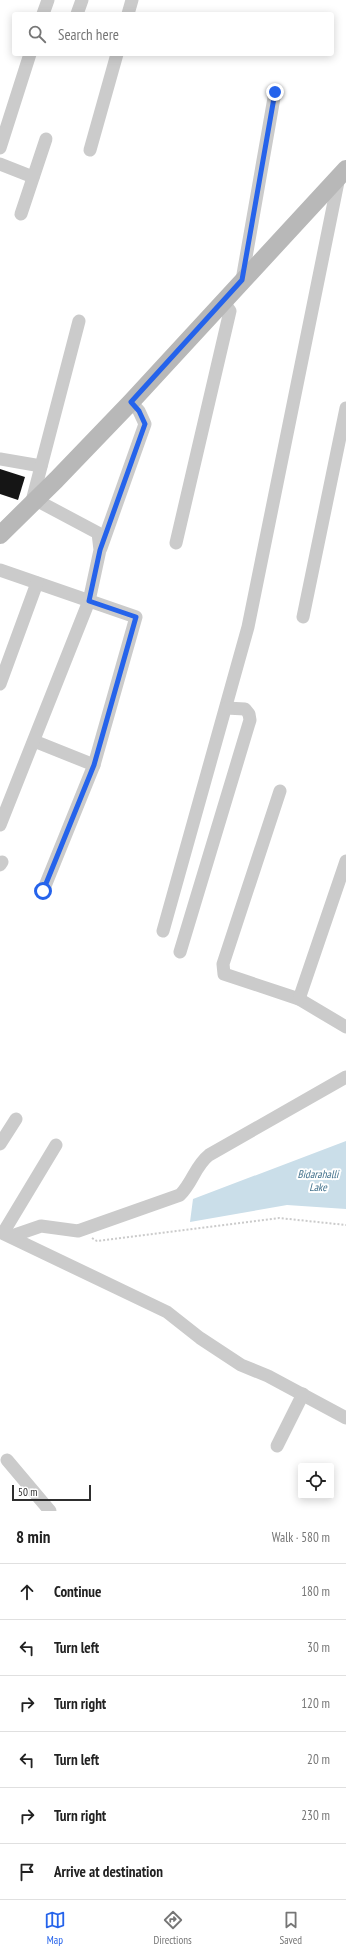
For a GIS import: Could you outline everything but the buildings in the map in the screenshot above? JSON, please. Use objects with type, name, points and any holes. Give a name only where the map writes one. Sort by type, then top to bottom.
[{"type":"main road","points":[[0,535],[131,402],[342,173]]},
{"type":"street","points":[[44,12],[48,0]]},
{"type":"street","points":[[78,12],[82,0]]},
{"type":"street","points":[[129,12],[132,0]]},
{"type":"street","points":[[0,148],[29,56]]},
{"type":"street","points":[[90,150],[115,56]]},
{"type":"street","points":[[242,280],[275,92]]},
{"type":"street","points":[[21,214],[46,139]]},
{"type":"street","points":[[0,164],[33,177]]},
{"type":"street","points":[[163,931],[226,708],[249,620],[342,173]]},
{"type":"street","points":[[176,544],[230,311],[223,301]]},
{"type":"street","points":[[79,321],[41,466],[34,502],[98,533],[100,550]]},
{"type":"street","points":[[0,825],[89,601],[100,550],[145,424],[139,411],[131,402]]},
{"type":"street","points":[[303,617],[346,408]]},
{"type":"street","points":[[0,458],[41,466]]},
{"type":"street","points":[[0,570],[136,617],[94,765],[43,891]]},
{"type":"street","points":[[0,684],[37,583]]},
{"type":"street","points":[[180,952],[250,720],[249,714],[245,709],[226,708]]},
{"type":"street","points":[[34,741],[94,765]]},
{"type":"street","points":[[280,790],[223,964],[224,974],[299,999],[346,1026]]},
{"type":"street","points":[[299,999],[346,861]]},
{"type":"street","points":[[5,1234],[41,1226],[78,1231],[180,1194],[190,1183],[196,1168],[209,1154],[346,1077]]},
{"type":"street","points":[[0,1144],[16,1119]]},
{"type":"street","points":[[5,1234],[56,1145]]},
{"type":"street","points":[[5,1234],[167,1312],[200,1338],[240,1365],[268,1376],[346,1418]]},
{"type":"street","points":[[277,1446],[303,1394]]},
{"type":"street","points":[[7,1460],[50,1511]]},
{"type":"path","points":[[78,1231],[97,1241],[278,1218],[346,1225]]},
{"type":"water","name":"Bidarahalli Lake","points":[[346,1141],[346,1209],[287,1205],[190,1222],[193,1199]]},
{"type":"route","points":[[43,891],[94,765],[136,617],[89,601],[100,550],[145,424],[139,411],[131,402],[242,280],[275,92]]}]
